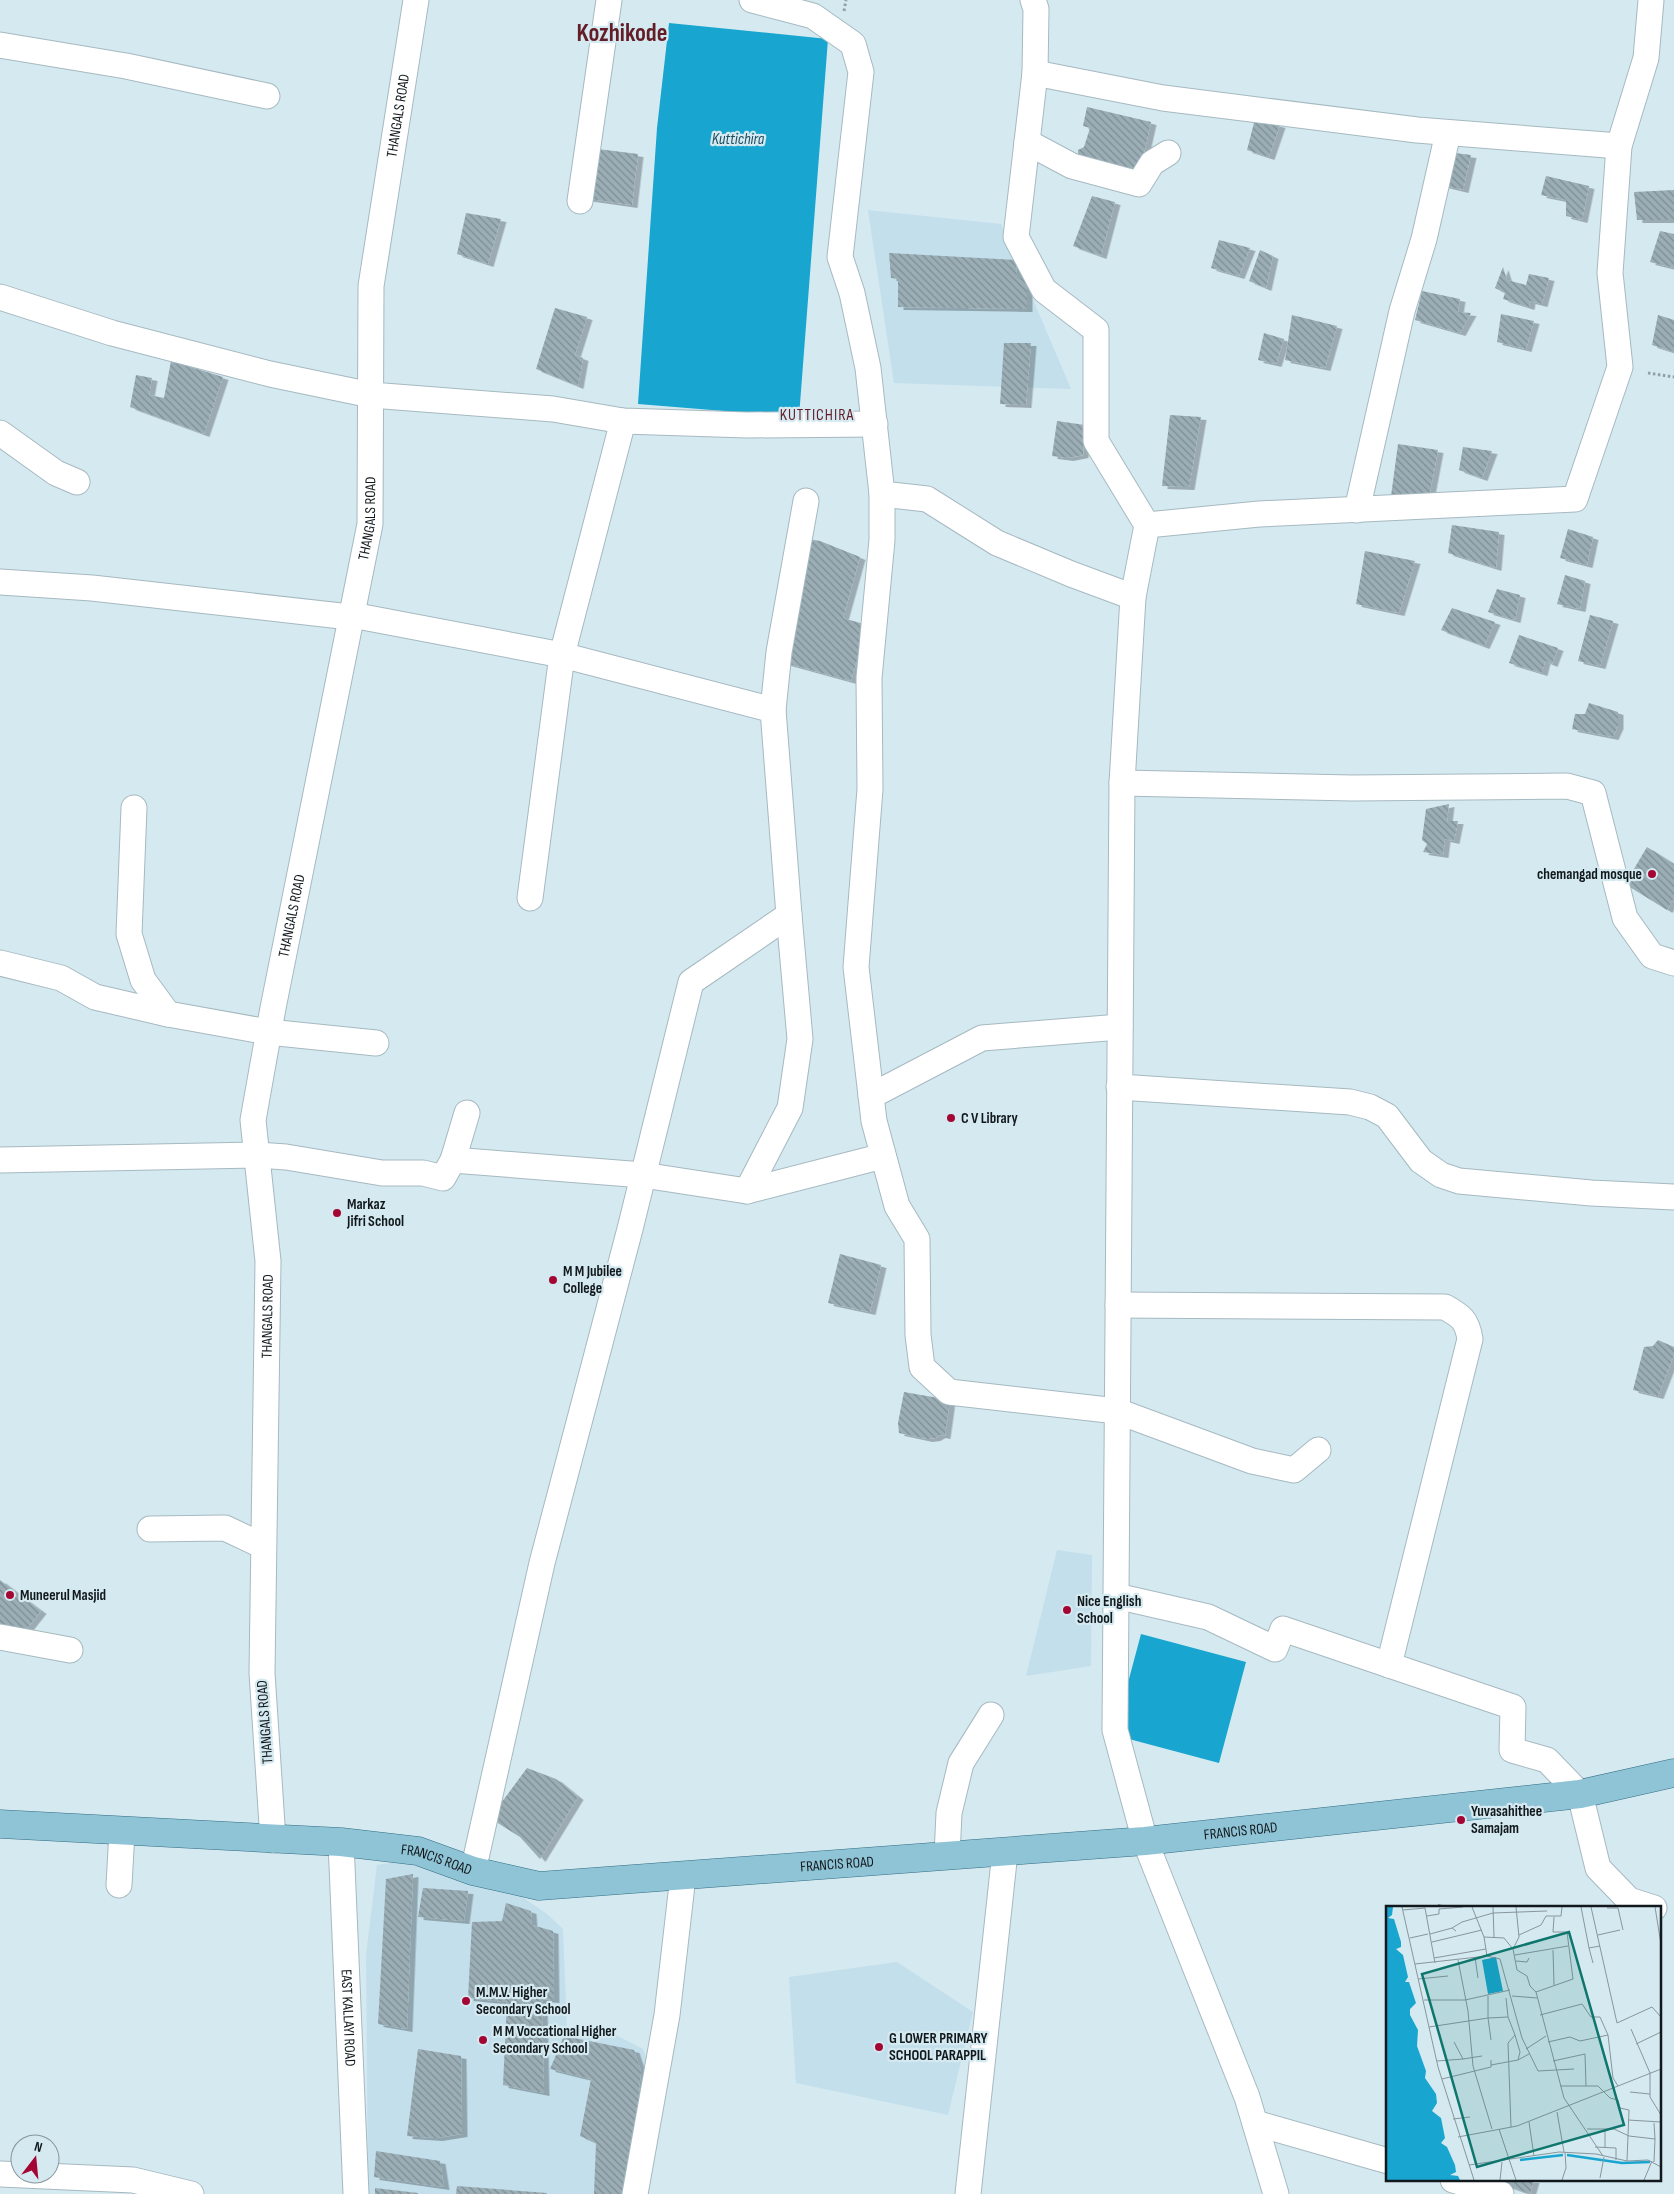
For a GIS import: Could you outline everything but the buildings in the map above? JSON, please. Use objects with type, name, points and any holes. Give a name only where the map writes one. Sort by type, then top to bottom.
[{"type":"main road","name":"FRANCIS ROAD","points":[[0,1824],[273,1840],[340,1842],[418,1851],[473,1870],[539,1886],[1145,1842],[1580,1794],[1674,1774]]},
{"type":"street","name":"THANGALS ROAD","points":[[273,1840],[262,1673],[268,1261],[253,1120],[268,1032],[370,524],[371,286],[416,0]]},
{"type":"street","points":[[580,201],[609,0]]},
{"type":"street","points":[[752,0],[813,16],[853,44],[860,72],[840,258],[852,293],[866,358],[882,494],[882,540],[869,678],[870,789],[856,967],[874,1122],[897,1206],[917,1238],[918,1335],[922,1367],[949,1392],[1117,1411],[1252,1461],[1294,1470],[1318,1450]]},
{"type":"street","points":[[1147,525],[1259,514],[1575,498],[1620,367],[1610,274],[1619,146],[1646,58],[1651,0]]},
{"type":"street","points":[[1038,3],[1035,73],[1016,237],[1044,290],[1096,330],[1096,441],[1147,525],[1133,597],[1122,783],[1115,1730],[1145,1842],[1207,1991],[1247,2097],[1276,2194]]},
{"type":"street","points":[[0,45],[126,66],[267,96]]},
{"type":"street","points":[[1035,73],[1162,98],[1448,133],[1619,146]]},
{"type":"street","points":[[1356,510],[1402,311],[1424,239],[1448,133]]},
{"type":"street","points":[[1027,142],[1072,166],[1139,184],[1152,163],[1168,153]]},
{"type":"street","points":[[0,297],[112,333],[270,374],[371,396],[553,409],[623,421],[747,425],[875,424]]},
{"type":"street","points":[[530,898],[562,655],[623,421]]},
{"type":"street","points":[[0,433],[56,473],[77,482]]},
{"type":"street","points":[[882,494],[927,499],[997,543],[1071,574],[1133,597]]},
{"type":"street","points":[[747,1191],[790,1108],[800,1039],[773,710],[779,652],[806,501]]},
{"type":"street","points":[[0,582],[92,588],[350,617],[352,615],[562,655],[773,710]]},
{"type":"street","points":[[1122,783],[1352,788],[1567,786],[1593,793],[1625,918],[1652,956],[1674,963]]},
{"type":"street","points":[[134,808],[129,934],[144,980],[168,1014]]},
{"type":"street","points":[[473,1870],[542,1563],[691,982],[790,915]]},
{"type":"street","points":[[0,963],[61,978],[95,997],[168,1014],[268,1032],[376,1043]]},
{"type":"street","points":[[871,1096],[982,1038],[1120,1027]]},
{"type":"street","points":[[1120,1087],[1350,1102],[1370,1107],[1387,1116],[1421,1161],[1441,1175],[1459,1181],[1591,1193],[1674,1197]]},
{"type":"street","points":[[0,1160],[257,1155],[305,1160],[382,1173],[424,1173],[443,1178],[453,1160],[467,1113]]},
{"type":"street","points":[[453,1160],[643,1175],[747,1191],[883,1156]]},
{"type":"street","points":[[1118,1304],[1445,1307],[1458,1315],[1468,1326],[1470,1339],[1389,1665]]},
{"type":"street","points":[[150,1529],[225,1528],[264,1546]]},
{"type":"street","points":[[1116,1596],[1208,1617],[1275,1649],[1283,1629],[1513,1707],[1512,1750],[1547,1760],[1580,1794],[1598,1868],[1629,1900],[1648,1906]]},
{"type":"street","points":[[0,1637],[70,1650]]},
{"type":"street","points":[[947,1856],[949,1813],[961,1763],[991,1716]]},
{"type":"street","points":[[119,1885],[122,1831]]},
{"type":"street","name":"EAST KALLAYI ROAD","points":[[340,1842],[356,2194]]},
{"type":"street","points":[[968,2194],[1006,1852]]},
{"type":"street","points":[[635,2194],[667,2015],[683,1876]]},
{"type":"street","points":[[1255,2123],[1386,2161]]},
{"type":"street","points":[[0,2174],[40,2186],[133,2180],[191,2194]]},
{"type":"street","points":[[1449,2194],[1453,2182]]},
{"type":"street","points":[[1461,2182],[1501,2194]]},
{"type":"path","points":[[1648,373],[1674,377]]},
{"type":"shaded area","points":[[868,210],[1001,224],[1071,389],[894,383]]},
{"type":"shaded area","name":"Nice English School","points":[[1057,1550],[1092,1555],[1091,1666],[1026,1676]]},
{"type":"shaded area","name":"M.M.V. Higher Secondary School","points":[[414,1859],[521,1896],[547,1914],[563,1929],[567,2030],[608,2031],[643,2049],[658,2091],[646,2194],[368,2194],[366,1955],[377,1865]]},
{"type":"shaded area","name":"G LOWER PRIMARY SCHOOL PARAPPIL","points":[[897,1962],[973,2012],[948,2115],[796,2083],[789,1977]]},
{"type":"water","name":"Kuttichira","points":[[669,23],[828,39],[799,417],[638,404],[657,128]]},
{"type":"water","points":[[1141,1634],[1246,1662],[1219,1763],[1114,1735]]},
{"type":"place","name":"chemangad mosque","points":[[1652,874]]},
{"type":"place","name":"C V Library","points":[[951,1118]]},
{"type":"place","name":"Markaz Jifri School","points":[[337,1213]]},
{"type":"place","name":"M M Jubilee College","points":[[553,1280]]},
{"type":"place","name":"Muneerul Masjid","points":[[10,1595]]},
{"type":"place","name":"Nice English School","points":[[1067,1610]]},
{"type":"place","name":"Yuvasahithee Samajam","points":[[1461,1820]]},
{"type":"place","name":"M.M.V. Higher Secondary School","points":[[466,2001]]},
{"type":"place","name":"M M Voccational Higher Secondary School","points":[[483,2040]]},
{"type":"place","name":"G LOWER PRIMARY SCHOOL PARAPPIL","points":[[879,2047]]},
{"type":"district","name":"Kozhikode","points":[[622,33]]},
{"type":"district","name":"KUTTICHIRA","points":[[817,415]]}]
